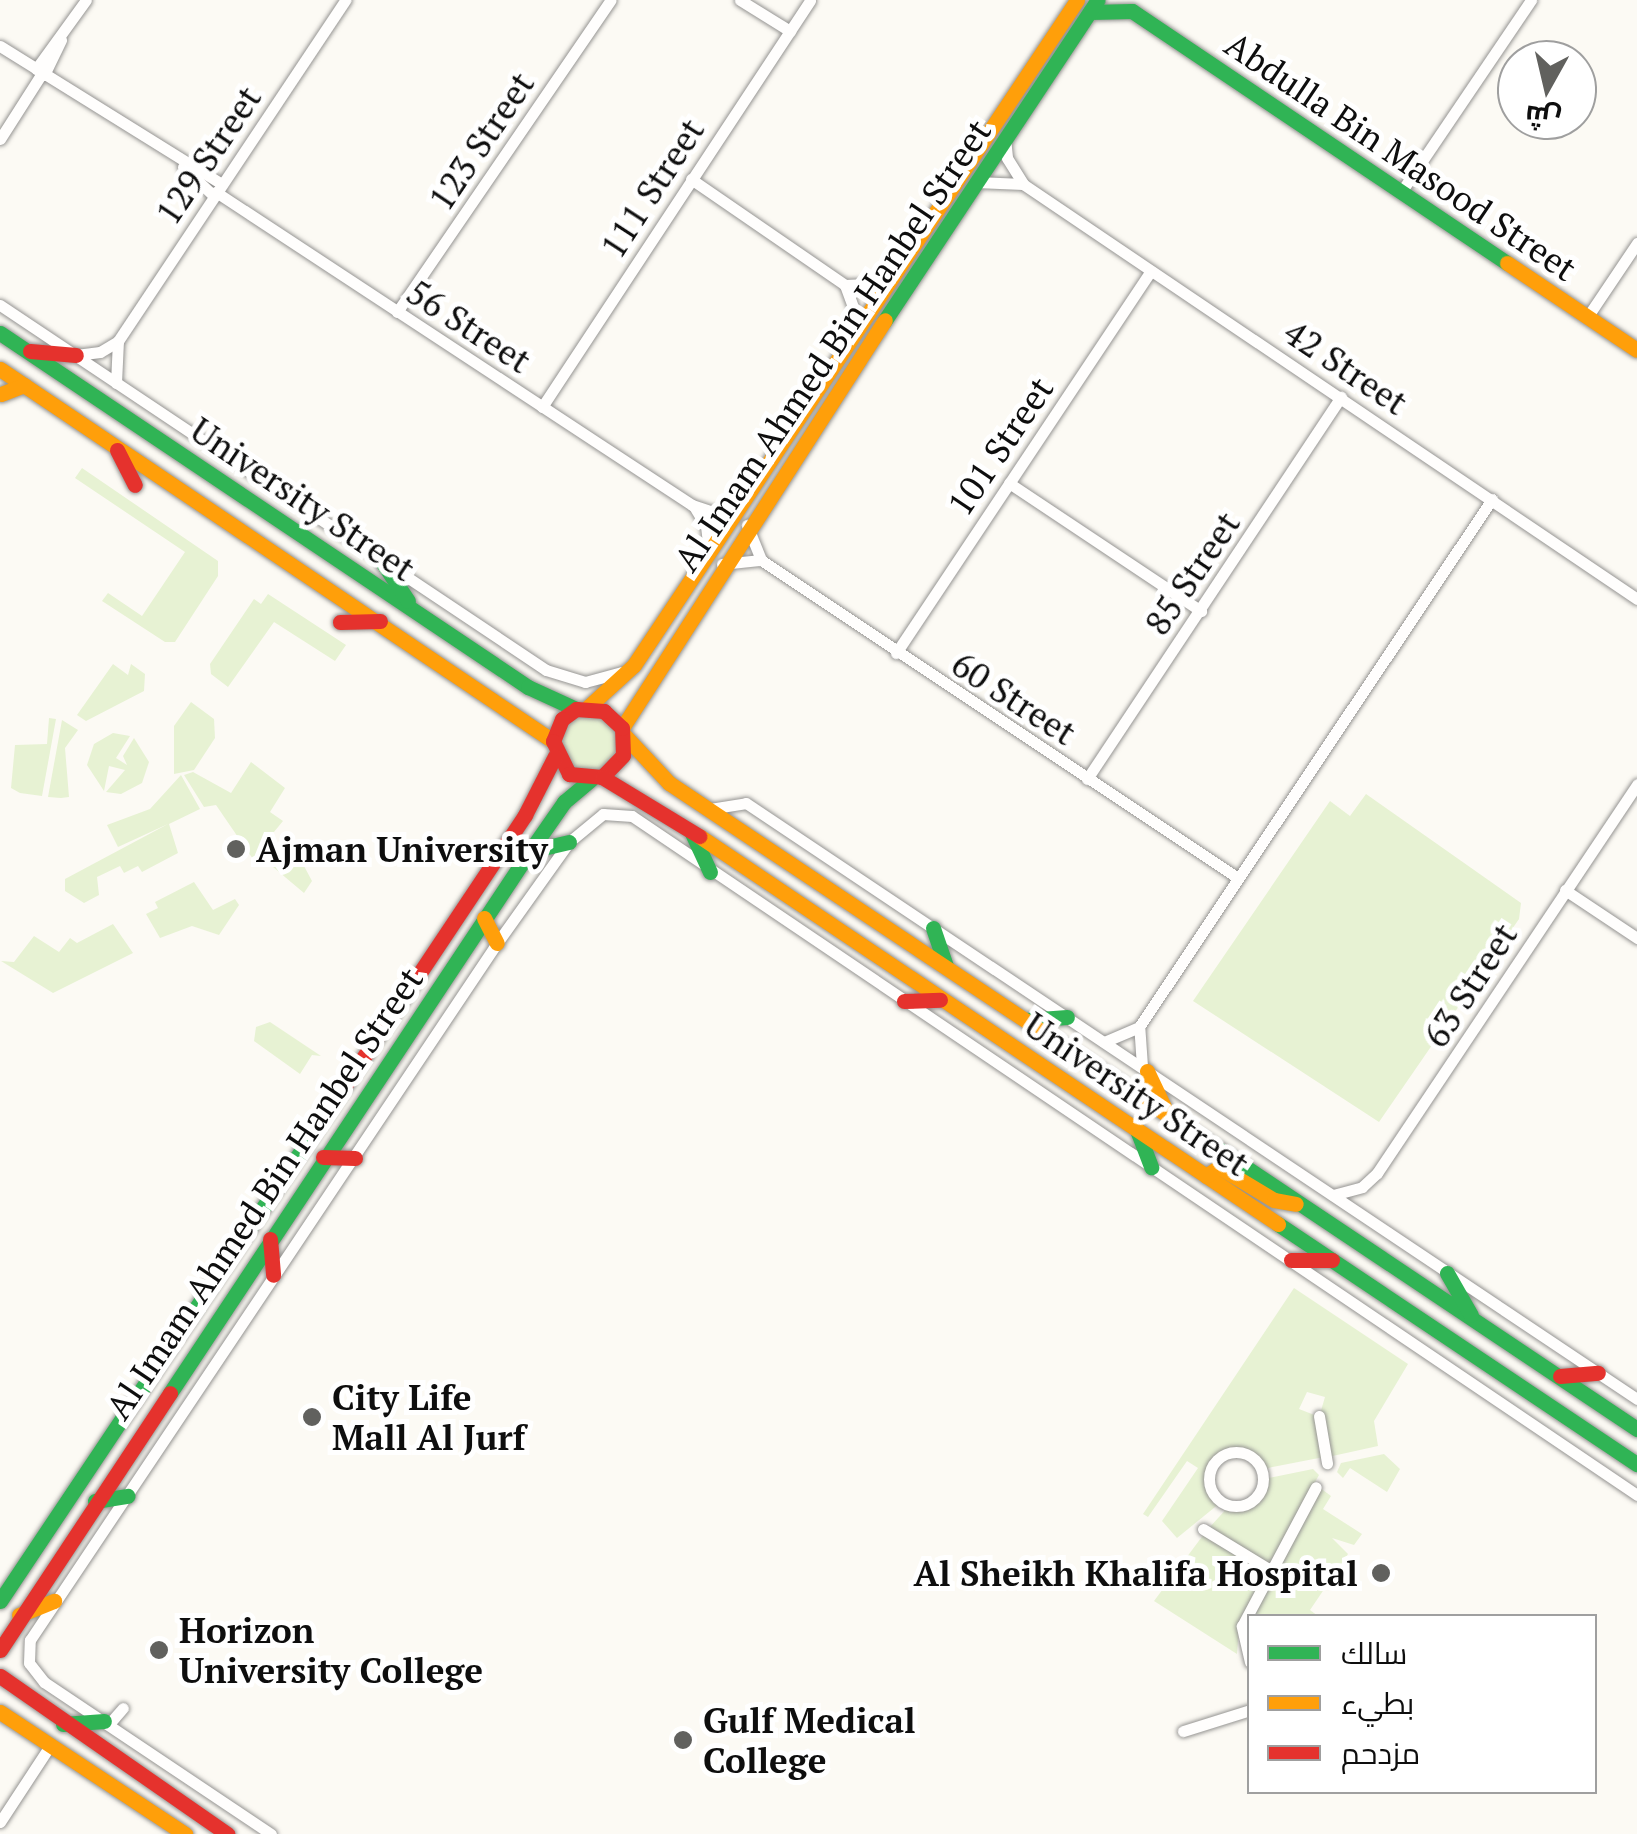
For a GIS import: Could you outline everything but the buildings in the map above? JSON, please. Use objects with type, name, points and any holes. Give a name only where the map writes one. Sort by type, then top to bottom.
[{"type":"street","points":[[0,139],[86,0]]},
{"type":"street","name":"129 Street","points":[[118,340],[344,0]]},
{"type":"street","name":"123 Street","points":[[398,312],[611,0]]},
{"type":"street","points":[[740,0],[790,32]]},
{"type":"street","name":"111 Street","points":[[542,407],[810,0]]},
{"type":"street","points":[[1401,192],[1531,0]]},
{"type":"street","name":"Al Imam Ahmed Bin Hanbel Street","points":[[623,731],[715,559],[738,507],[1074,2]]},
{"type":"street","name":"Abdulla Bin Masood Street","points":[[1094,6],[1128,6],[1637,350]]},
{"type":"street","name":"Al Imam Ahmed Bin Hanbel Street","points":[[582,708],[634,664],[715,559],[748,525],[1094,6]]},
{"type":"street","name":"56 Street","points":[[0,46],[692,504],[714,512],[738,507]]},
{"type":"street","points":[[1006,138],[1007,158],[1023,184]]},
{"type":"street","points":[[690,179],[845,285],[860,326]]},
{"type":"street","points":[[976,182],[1023,184]]},
{"type":"street","name":"42 Street","points":[[1023,184],[1637,599]]},
{"type":"street","points":[[1588,316],[1637,243]]},
{"type":"street","name":"101 Street","points":[[896,652],[1151,271]]},
{"type":"street","points":[[845,285],[889,283]]},
{"type":"street","points":[[0,305],[558,676],[599,681],[634,664]]},
{"type":"street","name":"University Street","points":[[0,332],[540,694],[582,708]]},
{"type":"street","points":[[28,351],[76,356],[100,352],[118,340]]},
{"type":"street","points":[[116,383],[118,340]]},
{"type":"street","name":"University Street","points":[[0,369],[380,620],[554,749]]},
{"type":"street","points":[[1,394],[24,385]]},
{"type":"street","name":"85 Street","points":[[1087,779],[1341,397]]},
{"type":"street","points":[[115,446],[135,485]]},
{"type":"street","points":[[1009,483],[1201,611]]},
{"type":"street","points":[[1168,1114],[1136,1048],[1140,1028],[1492,499]]},
{"type":"street","points":[[692,504],[706,526],[715,559],[762,560],[748,525]]},
{"type":"street","points":[[378,554],[413,608]]},
{"type":"street","name":"60 Street","points":[[762,560],[1238,878]]},
{"type":"street","points":[[340,622],[380,620]]},
{"type":"street","points":[[582,708],[604,710],[623,731],[618,765],[596,778],[570,774],[554,749],[558,726],[582,708]]},
{"type":"street","name":"University Street","points":[[623,731],[655,773],[1637,1429]]},
{"type":"street","name":"Al Imam Ahmed Bin Hanbel Street","points":[[0,1601],[525,815],[554,749]]},
{"type":"street","name":"Al Imam Ahmed Bin Hanbel Street","points":[[0,1650],[19,1615],[484,918],[564,802],[596,778]]},
{"type":"street","name":"University Street","points":[[596,778],[690,829],[1637,1464]]},
{"type":"street","name":"63 Street","points":[[1333,1196],[1362,1188],[1377,1174],[1637,784]]},
{"type":"street","points":[[709,808],[746,803],[1637,1399]]},
{"type":"street","points":[[271,1834],[44,1682],[29,1664],[30,1640],[497,943],[569,842],[590,821],[618,812],[904,1000],[1637,1495]]},
{"type":"street","points":[[690,829],[710,872]]},
{"type":"street","points":[[530,851],[569,842]]},
{"type":"street","points":[[1565,890],[1637,938]]},
{"type":"street","points":[[484,918],[497,943]]},
{"type":"street","points":[[934,928],[946,966]]},
{"type":"street","points":[[904,1000],[940,1000]]},
{"type":"street","points":[[1025,1020],[1067,1017]]},
{"type":"street","points":[[1104,1042],[1140,1028]]},
{"type":"street","points":[[1137,1130],[1151,1167]]},
{"type":"street","points":[[323,1158],[355,1158]]},
{"type":"street","points":[[1206,1176],[1220,1166],[1274,1200],[1300,1204]]},
{"type":"street","points":[[270,1239],[273,1275]]},
{"type":"street","points":[[1290,1260],[1333,1260]]},
{"type":"street","points":[[1447,1272],[1473,1318]]},
{"type":"street","points":[[1560,1376],[1598,1373]]},
{"type":"street","points":[[1319,1416],[1328,1462]]},
{"type":"street","points":[[1242,1453],[1256,1461],[1262,1484],[1249,1503],[1226,1505],[1213,1494],[1208,1479],[1218,1458],[1242,1453]]},
{"type":"street","points":[[1249,1614],[1316,1486]]},
{"type":"street","points":[[95,1501],[128,1496]]},
{"type":"street","points":[[1203,1530],[1272,1571]]},
{"type":"street","points":[[19,1615],[54,1602]]},
{"type":"street","points":[[1247,1617],[1242,1626],[1247,1650]]},
{"type":"street","points":[[0,1676],[63,1724],[227,1834]]},
{"type":"street","points":[[63,1724],[107,1723],[123,1708]]},
{"type":"street","points":[[1184,1731],[1247,1711]]},
{"type":"street","points":[[0,1712],[185,1834]]},
{"type":"street","points":[[0,1822],[52,1744]]},
{"type":"green space","points":[[82,468],[218,561],[218,576],[175,642],[165,642],[102,601],[108,593],[142,616],[185,552],[75,478]]},
{"type":"green space","points":[[268,594],[346,645],[335,661],[274,622],[228,687],[211,674],[210,664],[254,599],[261,604]]},
{"type":"green space","points":[[113,664],[128,675],[131,664],[145,674],[144,691],[86,721],[77,715]]},
{"type":"green space","points":[[191,702],[214,719],[215,738],[194,770],[174,774],[174,726]]},
{"type":"green space","points":[[597,714],[615,726],[620,744],[604,771],[567,767],[559,732],[573,717]]},
{"type":"green space","points":[[49,718],[56,719],[42,796],[20,793],[11,788],[15,745],[47,744]]},
{"type":"green space","points":[[62,720],[78,730],[65,748],[69,797],[48,797]]},
{"type":"green space","points":[[113,733],[130,736],[116,758],[127,765],[123,756],[134,738],[149,762],[142,783],[121,794],[106,792],[125,770],[109,766],[104,791],[87,765],[94,744]]},
{"type":"green space","points":[[251,762],[285,788],[270,812],[283,821],[269,838],[304,866],[312,881],[304,893],[260,856],[255,862],[216,805],[204,807],[184,775],[193,772],[231,793]]},
{"type":"green space","points":[[181,775],[200,809],[169,824],[178,853],[142,872],[138,866],[124,873],[120,866],[97,877],[99,895],[84,903],[65,891],[65,879],[168,824],[118,847],[107,825],[150,809]]},
{"type":"green space","points":[[1366,794],[1521,903],[1519,919],[1379,1122],[1193,1001],[1330,801],[1350,816]]},
{"type":"green space","points":[[194,882],[213,910],[235,899],[239,905],[219,935],[192,926],[160,938],[146,914],[158,908],[155,902]]},
{"type":"green space","points":[[113,924],[133,953],[53,993],[1,961],[14,962],[34,936],[59,952],[70,938],[77,943]]},
{"type":"green space","points":[[270,1022],[321,1056],[312,1055],[300,1074],[254,1041],[256,1027]]},
{"type":"green space","points":[[1294,1288],[1408,1364],[1374,1421],[1378,1446],[1328,1457],[1320,1414],[1325,1397],[1307,1392],[1299,1409],[1317,1416],[1324,1457],[1263,1469],[1247,1453],[1223,1453],[1206,1479],[1220,1503],[1177,1538],[1162,1521],[1198,1468],[1187,1461],[1148,1517],[1143,1514]]},
{"type":"green space","points":[[1384,1454],[1400,1469],[1387,1492],[1350,1468],[1343,1478],[1337,1472],[1341,1463]]},
{"type":"green space","points":[[1313,1469],[1319,1475],[1270,1564],[1209,1528],[1229,1506],[1257,1498],[1264,1479]]},
{"type":"green space","points":[[1319,1487],[1331,1496],[1323,1509],[1362,1534],[1354,1545],[1332,1538],[1348,1554],[1310,1610],[1315,1614],[1251,1614]]},
{"type":"green space","points":[[1204,1534],[1265,1574],[1239,1627],[1237,1654],[1154,1601]]},
{"type":"traffic: fast","points":[[885,320],[1098,0]]},
{"type":"traffic: fast","points":[[1090,12],[1132,11],[1507,263]]},
{"type":"traffic: fast","points":[[0,333],[528,687],[576,709]]},
{"type":"traffic: fast","points":[[377,554],[408,601]]},
{"type":"traffic: fast","points":[[170,1393],[530,851],[564,802],[591,779]]},
{"type":"traffic: fast","points":[[692,833],[710,872]]},
{"type":"traffic: fast","points":[[530,851],[569,842]]},
{"type":"traffic: fast","points":[[933,928],[946,966]]},
{"type":"traffic: fast","points":[[1026,1020],[1067,1017]]},
{"type":"traffic: fast","points":[[0,1601],[343,1088]]},
{"type":"traffic: fast","points":[[1181,1124],[1637,1429]]},
{"type":"traffic: fast","points":[[1137,1130],[1151,1167]]},
{"type":"traffic: fast","points":[[1278,1224],[1637,1464]]},
{"type":"traffic: fast","points":[[1447,1273],[1471,1315]]},
{"type":"traffic: fast","points":[[95,1501],[128,1496]]},
{"type":"traffic: fast","points":[[63,1724],[104,1721]]},
{"type":"traffic: slow","points":[[588,707],[634,665],[1077,0]]},
{"type":"traffic: slow","points":[[1507,263],[1637,350]]},
{"type":"traffic: slow","points":[[622,728],[885,320]]},
{"type":"traffic: slow","points":[[0,369],[553,741]]},
{"type":"traffic: slow","points":[[1,394],[24,385]]},
{"type":"traffic: slow","points":[[624,735],[669,783],[1181,1124]]},
{"type":"traffic: slow","points":[[699,836],[1278,1224]]},
{"type":"traffic: slow","points":[[484,918],[497,943]]},
{"type":"traffic: slow","points":[[1147,1071],[1166,1111]]},
{"type":"traffic: slow","points":[[1206,1176],[1219,1167],[1274,1200],[1296,1204]]},
{"type":"traffic: slow","points":[[19,1615],[54,1601]]},
{"type":"traffic: slow","points":[[0,1712],[185,1834]]},
{"type":"traffic: jam","points":[[30,351],[76,355]]},
{"type":"traffic: jam","points":[[117,450],[135,485]]},
{"type":"traffic: jam","points":[[340,622],[380,621]]},
{"type":"traffic: jam","points":[[602,777],[623,755],[622,728],[604,711],[576,709],[562,719],[553,741],[569,774],[602,777],[699,836]]},
{"type":"traffic: jam","points":[[343,1088],[525,815],[555,756]]},
{"type":"traffic: jam","points":[[904,1001],[940,1000]]},
{"type":"traffic: jam","points":[[323,1157],[355,1158]]},
{"type":"traffic: jam","points":[[270,1239],[273,1275]]},
{"type":"traffic: jam","points":[[1291,1260],[1332,1260]]},
{"type":"traffic: jam","points":[[1560,1376],[1598,1373]]},
{"type":"traffic: jam","points":[[0,1650],[170,1393]]},
{"type":"traffic: jam","points":[[0,1676],[227,1834]]},
{"type":"place","name":"Ajman University","points":[[236,849]]},
{"type":"place","name":"City Life Mall Al Jurf","points":[[312,1417]]},
{"type":"place","name":"Al Sheikh Khalifa Hospital","points":[[1381,1573]]},
{"type":"place","name":"Horizon University College","points":[[159,1650]]},
{"type":"place","name":"Gulf Medical College","points":[[683,1740]]}]
